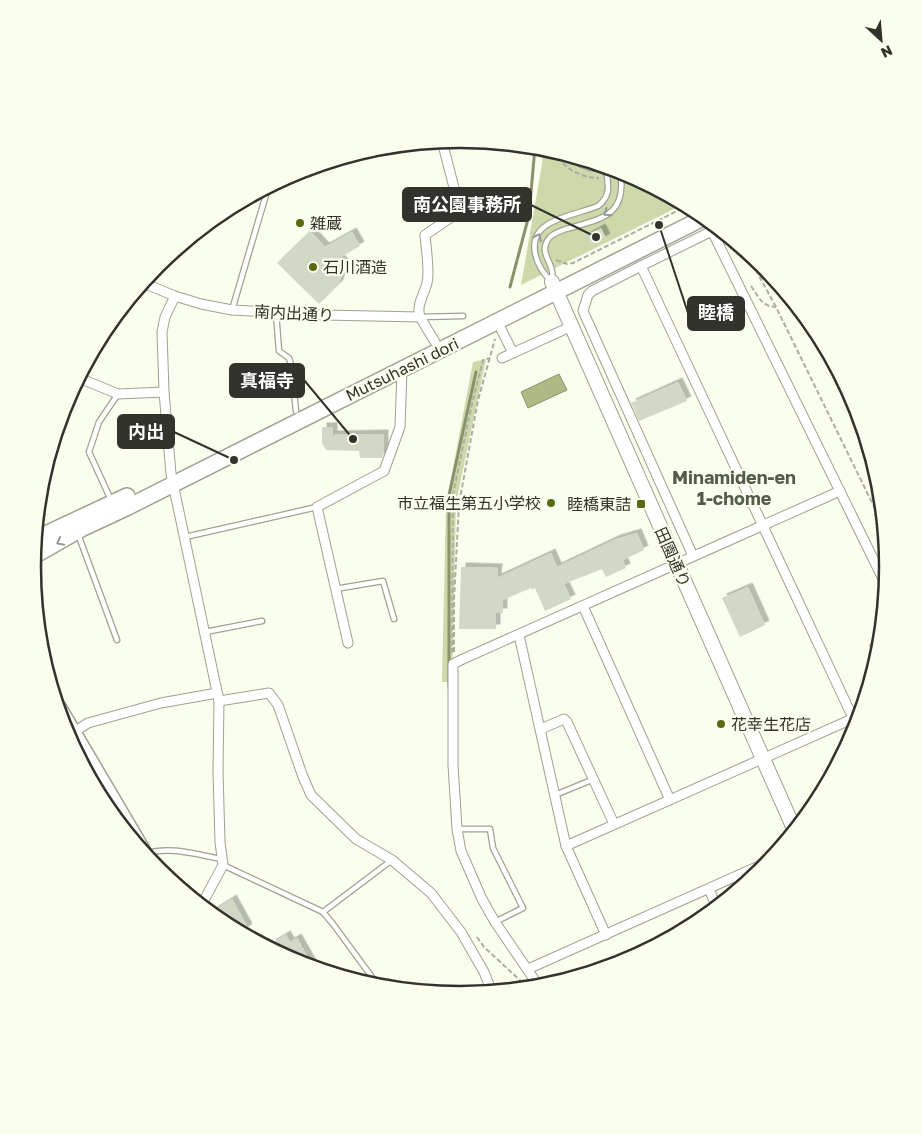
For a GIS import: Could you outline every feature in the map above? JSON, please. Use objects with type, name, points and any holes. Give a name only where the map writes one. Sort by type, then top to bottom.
[{"type":"main road","points":[[554,287],[686,215]]},
{"type":"main road","points":[[554,287],[696,221]]},
{"type":"main road","name":"Mutsuhashi dori","points":[[42,537],[75,526],[402,370],[497,328],[554,287]]},
{"type":"main road","name":"Mutsuhashi dori","points":[[42,550],[75,526],[112,503],[172,479],[296,411],[435,342],[554,287]]},
{"type":"street","points":[[435,342],[420,317],[418,310],[428,281],[425,236],[453,216],[459,208],[444,149]]},
{"type":"street","points":[[693,556],[584,311],[588,295],[592,291],[711,232]]},
{"type":"street","points":[[713,233],[880,572]]},
{"type":"street","points":[[641,266],[762,526],[854,712]]},
{"type":"street","name":"南内出通り","points":[[150,286],[201,304],[232,310],[420,317]]},
{"type":"street","name":"田園通り","points":[[554,287],[792,824]]},
{"type":"street","points":[[175,296],[165,317],[162,332],[164,392],[172,479],[218,697],[218,772],[222,862],[204,899]]},
{"type":"street","points":[[502,358],[572,326]]},
{"type":"street","points":[[497,328],[513,353]]},
{"type":"street","points":[[348,643],[317,507],[384,471],[400,427],[402,370]]},
{"type":"street","points":[[85,380],[118,394],[164,392]]},
{"type":"street","points":[[535,980],[495,922],[482,899],[461,851],[457,829],[453,765],[454,664],[840,491]]},
{"type":"street","points":[[583,606],[670,800]]},
{"type":"street","points":[[519,635],[566,846],[606,935]]},
{"type":"street","points":[[74,731],[88,723],[161,703],[269,693],[278,706],[302,777],[311,794],[356,839],[406,870],[431,893],[461,932],[484,972],[490,986]]},
{"type":"street","points":[[541,729],[564,719],[567,722],[614,824]]},
{"type":"street","points":[[566,846],[851,719]]},
{"type":"street","points":[[528,969],[751,870]]},
{"type":"street","points":[[709,889],[714,901]]},
{"type":"lane","points":[[554,287],[543,274],[535,257],[534,248],[537,236],[549,223],[602,203],[609,190],[608,175]]},
{"type":"lane","points":[[554,287],[552,270],[545,252],[547,242],[554,234],[595,220],[612,210],[621,195],[621,180]]},
{"type":"lane","points":[[232,310],[266,196]]},
{"type":"lane","points":[[276,312],[279,351],[289,358],[291,364],[296,411]]},
{"type":"lane","points":[[420,317],[463,316]]},
{"type":"lane","points":[[112,503],[89,452],[99,422],[118,394]]},
{"type":"lane","points":[[185,538],[317,507]]},
{"type":"lane","points":[[75,526],[117,640]]},
{"type":"lane","points":[[335,589],[383,581],[394,619]]},
{"type":"lane","points":[[205,632],[262,622]]},
{"type":"lane","points":[[554,796],[594,779]]},
{"type":"lane","points":[[457,829],[490,830],[493,848],[523,908],[495,922]]},
{"type":"lane","points":[[152,852],[170,850],[222,862],[323,912],[372,977]]},
{"type":"lane","points":[[323,912],[392,860]]},
{"type":"path","points":[[552,257],[567,264],[574,263],[679,210]]},
{"type":"path","points":[[756,270],[876,510]]},
{"type":"path","points":[[454,664],[454,598],[459,504],[478,400],[497,328]]},
{"type":"path","points":[[454,664],[452,663],[453,494],[483,360],[490,358]]},
{"type":"shaded area","points":[[542,156],[595,170],[646,191],[676,208],[521,285]]},
{"type":"shaded area","points":[[486,359],[456,503],[452,682],[442,682],[446,505],[473,362]]},
{"type":"shaded area","points":[[559,374],[567,390],[528,408],[521,392]]},
{"type":"building","points":[[601,228],[606,238],[592,246],[586,236]]},
{"type":"building","points":[[310,231],[325,247],[352,232],[360,246],[339,258],[345,264],[339,284],[319,304],[277,263]]},
{"type":"building","points":[[678,382],[687,401],[639,421],[631,403]]},
{"type":"building","points":[[322,427],[333,427],[333,435],[384,434],[384,453],[382,458],[360,458],[359,451],[326,450],[322,443]]},
{"type":"building","points":[[637,533],[644,550],[623,560],[626,568],[606,577],[602,569],[564,584],[571,599],[545,611],[535,588],[532,590],[531,588],[503,600],[503,613],[496,613],[496,629],[459,629],[461,567],[498,568],[497,578],[551,553],[557,567],[616,539]]},
{"type":"building","points":[[748,587],[765,625],[740,637],[722,598]]},
{"type":"building","points":[[232,899],[248,928],[247,929],[217,908]]},
{"type":"building","points":[[286,935],[290,942],[297,938],[308,958],[300,955],[273,943]]},
{"type":"waterway","points":[[510,287],[529,215],[534,155]]},
{"type":"waterway","points":[[449,688],[449,495],[476,372]]},
{"type":"place","name":"雑蔵","points":[[300,223]]},
{"type":"place","name":"睦橋","points":[[659,225]]},
{"type":"place","name":"南公園事務所","points":[[596,237]]},
{"type":"place","name":"石川酒造","points":[[313,267]]},
{"type":"place","name":"真福寺","points":[[353,439]]},
{"type":"place","name":"内出","points":[[234,460]]},
{"type":"place","name":"市立福生第五小学校","points":[[551,503]]},
{"type":"place","name":"睦橋東詰","points":[[641,504]]},
{"type":"place","name":"花幸生花店","points":[[721,724]]},
{"type":"district","name":"Minamiden-en 1-chome","points":[[734,488]]}]
